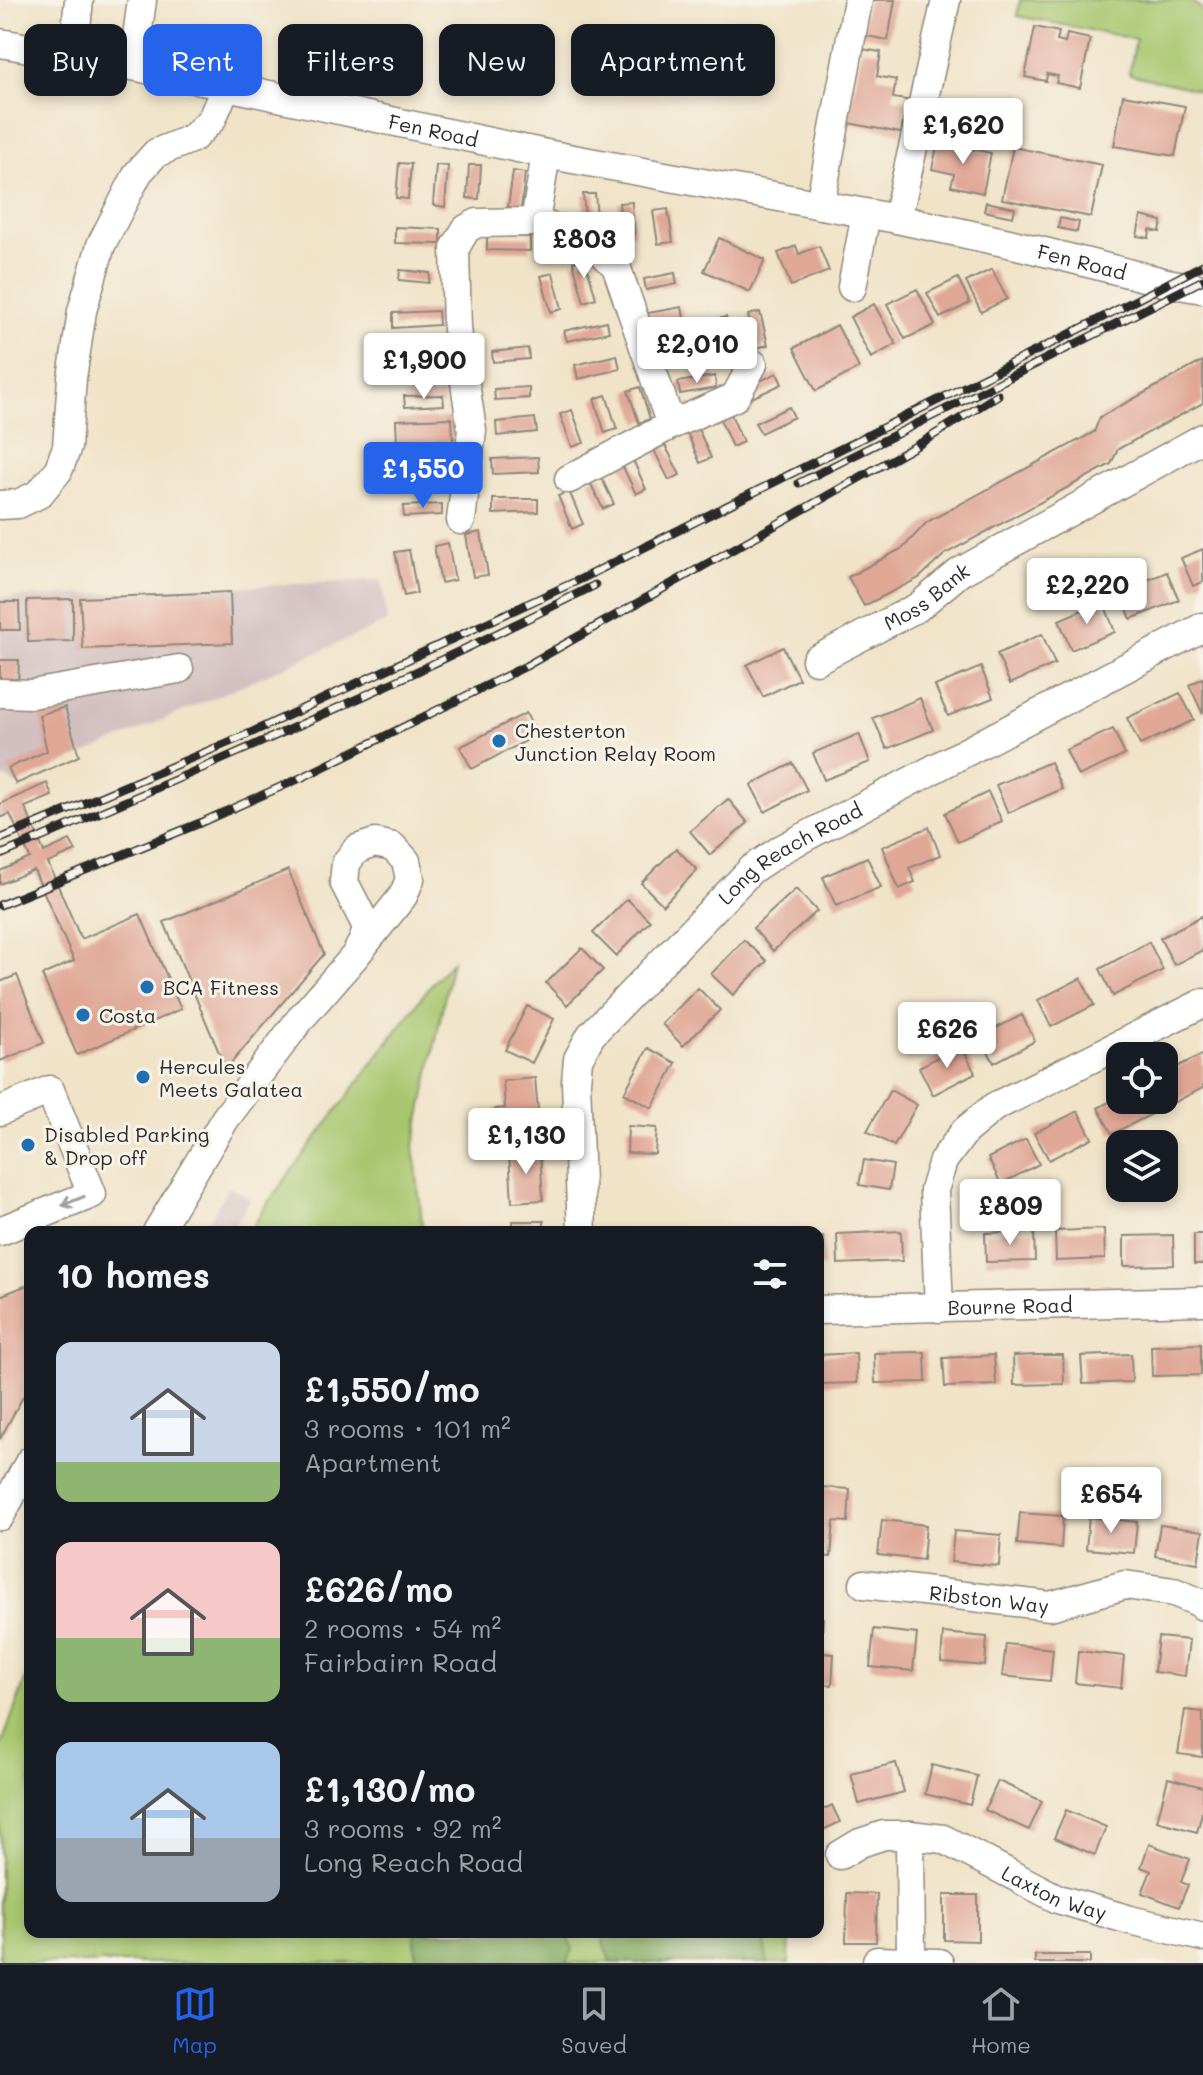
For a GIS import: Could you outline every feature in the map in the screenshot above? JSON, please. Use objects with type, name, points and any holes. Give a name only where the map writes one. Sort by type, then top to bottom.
[{"type":"street","points":[[76,24],[79,0]]},
{"type":"street","points":[[133,66],[142,0]]},
{"type":"street","points":[[820,205],[858,0]]},
{"type":"street","points":[[897,219],[946,0]]},
{"type":"street","name":"Fen Road","points":[[0,43],[24,47]]},
{"type":"street","name":"Fen Road","points":[[127,65],[143,68]]},
{"type":"street","name":"Fen Road","points":[[262,94],[546,154],[897,219],[1203,289]]},
{"type":"street","points":[[0,505],[18,504],[39,494],[58,471],[67,447],[72,378],[82,311],[101,245],[138,173],[156,153],[193,138],[212,119],[222,96]]},
{"type":"street","points":[[535,222],[546,154]]},
{"type":"street","points":[[852,287],[866,214]]},
{"type":"street","points":[[461,520],[472,430],[457,329],[455,248],[466,229],[477,223],[535,222],[589,239],[616,266],[671,425]]},
{"type":"street","points":[[569,479],[671,425],[735,397],[753,364]]},
{"type":"street","name":"Moss Bank","points":[[816,660],[918,607],[960,572],[1203,438]]},
{"type":"street","name":"Long Reach Road","points":[[582,1226],[576,1082],[578,1059],[591,1035],[752,869],[782,849],[1203,627]]},
{"type":"street","points":[[0,693],[31,694],[179,669]]},
{"type":"street","points":[[161,1226],[225,1119],[301,1018],[355,956],[403,896],[410,879],[406,861],[393,847],[375,843],[357,849],[346,863],[344,882],[367,927],[355,956]]},
{"type":"street","points":[[352,899],[369,908],[387,907],[403,896]]},
{"type":"street","points":[[939,1308],[934,1190],[943,1161],[965,1131],[994,1107],[1203,1003]]},
{"type":"street","points":[[0,1111],[50,1090],[92,1194],[0,1231]]},
{"type":"street","name":"Bourne Road","points":[[824,1310],[1203,1301]]},
{"type":"street","points":[[0,1514],[24,1472]]},
{"type":"street","name":"Ribston Way","points":[[864,1584],[1050,1606],[1125,1585],[1174,1592],[1203,1606]]},
{"type":"street","name":"Laxton Way","points":[[840,1855],[860,1843],[884,1835],[943,1839],[1058,1899],[1203,1937]]},
{"type":"street","points":[[910,1835],[911,1962]]},
{"type":"street","points":[[877,1961],[939,1963]]},
{"type":"shaded area","points":[[382,580],[387,622],[16,784],[0,775],[0,598]]},
{"type":"shaded area","points":[[229,1187],[250,1199],[234,1226],[206,1226]]},
{"type":"green space","points":[[1020,0],[1190,0],[1203,10],[1202,91],[1129,74],[1136,39],[1017,16]]},
{"type":"green space","points":[[452,961],[414,1146],[422,1226],[253,1226],[263,1209]]},
{"type":"green space","points":[[24,1683],[24,1938],[790,1938],[789,1963],[0,1963],[0,1749]]},
{"type":"green space","points":[[415,1938],[568,1938],[573,1949],[567,1963],[416,1963]]},
{"type":"green space","points":[[603,1938],[763,1938],[768,1963],[611,1963]]},
{"type":"building","points":[[868,0],[895,0],[888,40],[861,35]]},
{"type":"building","points":[[1035,27],[1059,32],[1057,41],[1065,43],[1067,34],[1090,39],[1080,88],[1056,83],[1058,76],[1047,74],[1046,81],[1025,77]]},
{"type":"building","points":[[862,49],[881,52],[877,76],[896,80],[893,98],[907,100],[901,133],[848,123]]},
{"type":"building","points":[[1123,95],[1185,106],[1175,156],[1114,146]]},
{"type":"building","points":[[938,142],[991,153],[983,193],[951,186],[954,174],[932,169]]},
{"type":"building","points":[[1013,147],[1102,165],[1091,217],[1002,199]]},
{"type":"building","points":[[399,163],[411,164],[408,199],[396,198]]},
{"type":"building","points":[[436,165],[448,166],[445,207],[433,205]]},
{"type":"building","points":[[469,165],[481,165],[479,199],[467,198]]},
{"type":"building","points":[[513,171],[525,173],[521,209],[508,207]]},
{"type":"building","points":[[583,194],[595,194],[598,227],[586,228]]},
{"type":"building","points":[[632,202],[634,234],[622,235],[619,203]]},
{"type":"building","points":[[986,202],[1015,208],[1013,217],[984,211]]},
{"type":"building","points":[[668,209],[673,242],[658,244],[653,211]]},
{"type":"building","points":[[1141,216],[1162,221],[1160,232],[1150,230],[1149,238],[1137,236]]},
{"type":"building","points":[[1060,218],[1079,222],[1077,232],[1058,228]]},
{"type":"building","points":[[395,227],[441,229],[441,244],[395,243]]},
{"type":"building","points":[[487,236],[530,237],[530,251],[487,250]]},
{"type":"building","points":[[719,238],[765,260],[750,292],[704,271]]},
{"type":"building","points":[[796,246],[799,254],[819,246],[829,271],[791,286],[778,253]]},
{"type":"building","points":[[585,259],[596,298],[584,302],[573,262]]},
{"type":"building","points":[[992,269],[1007,299],[981,312],[966,282]]},
{"type":"building","points":[[400,270],[430,273],[429,283],[399,280]]},
{"type":"building","points":[[553,273],[562,309],[551,312],[541,276]]},
{"type":"building","points":[[675,273],[677,284],[646,290],[644,279]]},
{"type":"building","points":[[958,278],[970,303],[940,318],[927,293]]},
{"type":"building","points":[[917,289],[935,325],[905,339],[887,304]]},
{"type":"building","points":[[874,304],[896,344],[871,358],[850,317]]},
{"type":"building","points":[[682,307],[684,318],[650,325],[648,313]]},
{"type":"building","points":[[438,311],[439,325],[393,328],[393,313]]},
{"type":"building","points":[[760,312],[768,345],[756,348],[748,315]]},
{"type":"building","points":[[726,317],[733,352],[721,354],[714,320]]},
{"type":"building","points":[[607,321],[609,332],[567,341],[564,331]]},
{"type":"building","points":[[837,325],[859,368],[816,391],[794,348]]},
{"type":"building","points":[[703,340],[705,355],[659,361],[657,347]]},
{"type":"building","points":[[439,348],[440,363],[394,365],[393,350]]},
{"type":"building","points":[[528,348],[529,359],[493,362],[492,352]]},
{"type":"building","points":[[617,355],[620,369],[578,379],[575,365]]},
{"type":"building","points":[[1203,361],[1203,403],[1118,449],[1111,464],[945,554],[919,578],[864,606],[848,577],[903,548],[927,522],[1094,432],[1100,417]]},
{"type":"building","points":[[777,373],[782,384],[752,398],[747,387]]},
{"type":"building","points":[[715,376],[716,388],[680,394],[678,382]]},
{"type":"building","points":[[529,387],[529,398],[495,400],[494,389]]},
{"type":"building","points":[[640,387],[650,419],[639,423],[628,391]]},
{"type":"building","points":[[443,395],[444,405],[405,407],[404,396]]},
{"type":"building","points":[[606,395],[617,429],[605,433],[594,399]]},
{"type":"building","points":[[789,407],[794,417],[761,433],[755,423]]},
{"type":"building","points":[[572,410],[584,443],[572,447],[560,414]]},
{"type":"building","points":[[730,412],[743,442],[732,447],[719,417]]},
{"type":"building","points":[[452,418],[453,442],[397,444],[396,420]]},
{"type":"building","points":[[535,418],[537,432],[497,436],[496,422]]},
{"type":"building","points":[[697,426],[711,458],[700,463],[686,430]]},
{"type":"building","points":[[665,445],[680,475],[669,480],[654,450]]},
{"type":"building","points":[[538,457],[539,472],[493,474],[492,459]]},
{"type":"building","points":[[633,460],[646,489],[636,494],[622,465]]},
{"type":"building","points":[[446,466],[447,477],[412,480],[411,469]]},
{"type":"building","points":[[600,475],[614,504],[603,509],[589,480]]},
{"type":"building","points":[[569,491],[583,524],[572,529],[558,496]]},
{"type":"building","points":[[493,499],[538,499],[538,512],[493,514]]},
{"type":"building","points":[[442,504],[442,515],[404,517],[403,506]]},
{"type":"building","points":[[481,532],[488,575],[473,577],[466,535]]},
{"type":"building","points":[[448,543],[455,580],[441,583],[434,546]]},
{"type":"building","points":[[1203,549],[1203,582],[1193,586],[1181,558]]},
{"type":"building","points":[[409,550],[417,593],[404,596],[395,552]]},
{"type":"building","points":[[1167,572],[1179,600],[1131,619],[1120,591]]},
{"type":"building","points":[[230,592],[232,643],[83,649],[80,598]]},
{"type":"building","points":[[73,599],[73,641],[28,642],[27,600]]},
{"type":"building","points":[[1103,601],[1115,632],[1071,650],[1059,620]]},
{"type":"building","points":[[0,602],[19,602],[20,630],[0,630]]},
{"type":"building","points":[[1042,634],[1055,664],[1010,684],[997,654]]},
{"type":"building","points":[[783,647],[799,679],[763,697],[747,665]]},
{"type":"building","points":[[0,660],[19,660],[18,685],[0,685]]},
{"type":"building","points":[[981,667],[993,698],[948,716],[935,686]]},
{"type":"building","points":[[1203,678],[1203,714],[1189,685]]},
{"type":"building","points":[[1180,693],[1194,720],[1140,745],[1127,718]]},
{"type":"building","points":[[920,698],[933,730],[887,749],[873,718]]},
{"type":"building","points":[[65,707],[79,756],[16,784],[8,768],[47,751],[39,715]]},
{"type":"building","name":"Chesterton Junction Relay Room","points":[[526,713],[537,735],[472,769],[460,747]]},
{"type":"building","points":[[1113,729],[1125,755],[1078,776],[1066,750]]},
{"type":"building","points":[[859,734],[870,762],[824,780],[813,753]]},
{"type":"building","points":[[1050,762],[1062,789],[1008,813],[996,785]]},
{"type":"building","points":[[793,763],[807,790],[765,812],[751,785]]},
{"type":"building","points":[[47,783],[52,796],[25,807],[44,852],[70,840],[76,851],[48,863],[81,939],[140,914],[181,1009],[77,1055],[42,975],[74,961],[34,870],[0,884],[0,871],[30,858],[10,814],[0,818],[0,804]]},
{"type":"building","points":[[988,792],[1002,821],[958,842],[945,813]]},
{"type":"building","points":[[728,799],[748,823],[710,855],[690,831]]},
{"type":"building","points":[[929,827],[940,855],[909,868],[915,882],[899,889],[882,847]]},
{"type":"building","points":[[676,848],[697,870],[663,905],[641,883]]},
{"type":"building","points":[[867,857],[881,887],[836,906],[823,877]]},
{"type":"building","points":[[288,870],[324,954],[226,1069],[164,922]]},
{"type":"building","points":[[796,889],[817,911],[773,951],[753,928]]},
{"type":"building","points":[[627,899],[650,921],[616,956],[593,933]]},
{"type":"building","points":[[1202,916],[1203,950],[1174,965],[1160,938]]},
{"type":"building","points":[[744,940],[767,961],[733,995],[711,974]]},
{"type":"building","points":[[1149,942],[1163,970],[1113,996],[1100,969]]},
{"type":"building","points":[[582,948],[603,970],[567,1005],[546,983]]},
{"type":"building","points":[[17,975],[44,1043],[0,1061],[0,982]]},
{"type":"building","points":[[1081,978],[1094,1005],[1051,1027],[1038,1000]]},
{"type":"building","points":[[698,988],[720,1010],[683,1046],[662,1024]]},
{"type":"building","points":[[527,1006],[554,1019],[532,1063],[505,1050]]},
{"type":"building","points":[[1022,1015],[1035,1041],[994,1063],[980,1036]]},
{"type":"building","points":[[961,1045],[975,1073],[933,1095],[919,1067]]},
{"type":"building","points":[[648,1048],[676,1063],[652,1108],[624,1093]]},
{"type":"building","points":[[1203,1054],[1203,1088],[1178,1100],[1178,1066]]},
{"type":"building","points":[[535,1078],[540,1132],[508,1134],[506,1123],[496,1123],[495,1109],[505,1108],[503,1081]]},
{"type":"building","points":[[890,1090],[917,1105],[894,1146],[867,1131]]},
{"type":"building","points":[[1106,1104],[1106,1114],[1152,1114],[1120,1130],[1110,1130],[1098,1108]]},
{"type":"building","points":[[1078,1111],[1092,1138],[1049,1160],[1034,1133]]},
{"type":"building","points":[[628,1126],[657,1128],[655,1154],[627,1153]]},
{"type":"building","points":[[1026,1139],[1039,1164],[1001,1184],[988,1158]]},
{"type":"building","points":[[540,1151],[543,1200],[512,1202],[509,1153]]},
{"type":"building","points":[[864,1160],[893,1165],[889,1190],[859,1185]]},
{"type":"building","points":[[513,1221],[544,1221],[544,1226],[513,1226]]},
{"type":"building","points":[[1104,1229],[1105,1259],[1056,1261],[1055,1231]]},
{"type":"building","points":[[901,1231],[902,1261],[838,1264],[837,1234]]},
{"type":"building","points":[[1034,1231],[1035,1261],[986,1262],[985,1233]]},
{"type":"building","points":[[1194,1234],[1203,1234],[1203,1264],[1194,1264]]},
{"type":"building","points":[[1173,1235],[1174,1265],[1124,1266],[1124,1236]]},
{"type":"building","points":[[24,1286],[24,1395],[0,1439],[0,1296]]},
{"type":"building","points":[[1201,1344],[1201,1375],[1152,1376],[1151,1346]]},
{"type":"building","points":[[925,1352],[926,1382],[875,1383],[874,1353]]},
{"type":"building","points":[[856,1353],[857,1383],[824,1384],[824,1355]]},
{"type":"building","points":[[1131,1354],[1132,1382],[1083,1384],[1081,1356]]},
{"type":"building","points":[[994,1355],[996,1385],[945,1387],[943,1358]]},
{"type":"building","points":[[1063,1355],[1064,1384],[1014,1385],[1013,1356]]},
{"type":"building","points":[[824,1487],[850,1489],[848,1522],[834,1521],[831,1557],[824,1556]]},
{"type":"building","points":[[1020,1513],[1063,1516],[1061,1548],[1017,1544]]},
{"type":"building","points":[[1089,1517],[1137,1522],[1134,1553],[1086,1549]]},
{"type":"building","points":[[882,1520],[926,1525],[923,1560],[878,1555]]},
{"type":"building","points":[[1160,1525],[1203,1531],[1198,1563],[1155,1556]]},
{"type":"building","points":[[954,1531],[1001,1535],[999,1566],[951,1562]]},
{"type":"building","points":[[874,1629],[917,1634],[913,1671],[870,1667]]},
{"type":"building","points":[[943,1633],[987,1637],[985,1666],[941,1662]]},
{"type":"building","points":[[1158,1637],[1189,1640],[1185,1676],[1154,1672]]},
{"type":"building","points":[[1006,1644],[1053,1649],[1050,1681],[1002,1676]]},
{"type":"building","points":[[1078,1651],[1124,1656],[1121,1688],[1075,1683]]},
{"type":"building","points":[[824,1653],[834,1654],[832,1685],[824,1684]]},
{"type":"building","points":[[1185,1710],[1203,1712],[1203,1757],[1178,1754]]},
{"type":"building","points":[[896,1763],[904,1792],[859,1804],[851,1774]]},
{"type":"building","points":[[932,1765],[977,1776],[970,1805],[925,1794]]},
{"type":"building","points":[[1168,1778],[1203,1787],[1203,1809],[1197,1832],[1157,1821]]},
{"type":"building","points":[[998,1781],[1042,1801],[1029,1830],[985,1810]]},
{"type":"building","points":[[832,1805],[840,1822],[824,1830],[824,1809]]},
{"type":"building","points":[[1066,1810],[1106,1827],[1095,1855],[1054,1838]]},
{"type":"building","points":[[1149,1844],[1190,1859],[1181,1882],[1188,1885],[1179,1907],[1142,1893],[1151,1871],[1141,1867]]},
{"type":"building","points":[[847,1893],[877,1894],[876,1942],[846,1942]]},
{"type":"building","points":[[944,1895],[978,1895],[978,1941],[944,1940]]},
{"type":"building","points":[[1035,1955],[1090,1955],[1090,1963],[1035,1963]]},
{"type":"railway","points":[[0,839],[246,735],[583,578],[1203,265]]},
{"type":"railway","points":[[799,483],[1203,280]]},
{"type":"railway","points":[[0,905],[305,776],[526,666],[921,443],[998,395]]},
{"type":"railway","points":[[0,855],[374,691],[595,585]]},
{"type":"place","name":"Chesterton Junction Relay Room","points":[[499,741]]},
{"type":"place","name":"BCA Fitness","points":[[147,987]]},
{"type":"place","name":"Costa","points":[[83,1015]]},
{"type":"place","name":"Hercules Meets Galatea","points":[[143,1077]]},
{"type":"place","name":"Disabled Parking & Drop off","points":[[28,1145]]}]
